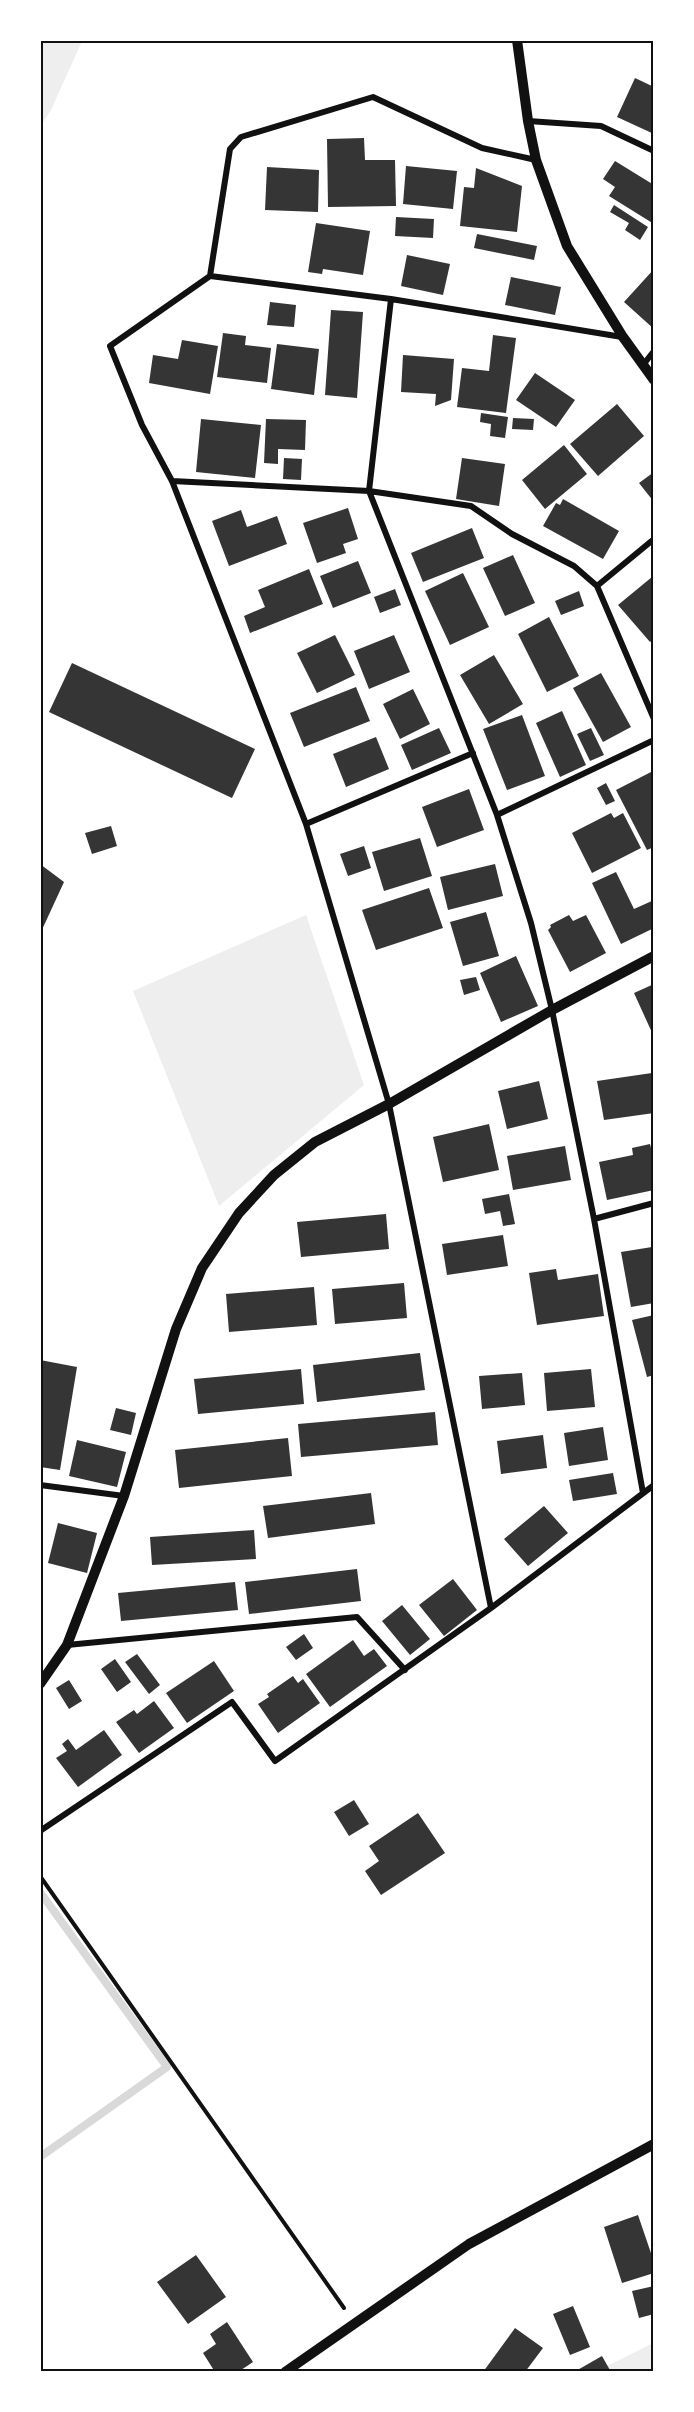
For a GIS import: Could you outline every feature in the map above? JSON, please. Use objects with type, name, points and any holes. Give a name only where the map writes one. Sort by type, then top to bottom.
[{"type":"street","points":[[517,40],[528,121],[536,160],[567,246],[623,338],[654,380]]},
{"type":"street","points":[[210,276],[230,149],[241,137],[373,96],[482,148],[536,160]]},
{"type":"street","points":[[528,121],[601,126],[654,151]]},
{"type":"street","points":[[492,1608],[389,1104],[306,824],[172,482],[142,425],[110,346],[210,276],[391,299],[623,338]]},
{"type":"street","points":[[391,299],[369,491],[497,815],[531,922],[552,1010],[594,1219],[643,1493]]},
{"type":"street","points":[[643,365],[654,351]]},
{"type":"street","points":[[172,482],[369,491],[471,506],[512,534],[574,566],[597,586],[654,719]]},
{"type":"street","points":[[597,586],[654,539]]},
{"type":"street","points":[[497,815],[654,740]]},
{"type":"street","points":[[306,824],[473,753]]},
{"type":"street","points":[[40,1684],[67,1645],[124,1496],[176,1329],[202,1268],[233,1222],[274,1175],[315,1142],[389,1104],[552,1010],[654,956]]},
{"type":"street","points":[[594,1219],[654,1203]]},
{"type":"street","points":[[40,1485],[124,1496]]},
{"type":"street","points":[[40,1831],[232,1702],[275,1761],[492,1608],[654,1485]]},
{"type":"street","points":[[67,1645],[357,1617],[405,1670]]},
{"type":"street","points":[[285,2372],[470,2244],[654,2144]]},
{"type":"path","points":[[40,1876],[355,2323]]},
{"type":"shaded area","points":[[41,40],[82,41],[51,110],[41,125]]},
{"type":"shaded area","points":[[306,915],[364,1085],[219,1206],[133,991]]},
{"type":"shaded area","points":[[653,2343],[653,2371],[598,2372],[599,2370]]},
{"type":"building","points":[[635,78],[654,87],[654,134],[617,117]]},
{"type":"building","points":[[364,138],[365,160],[395,160],[396,206],[328,207],[327,139]]},
{"type":"building","points":[[615,161],[654,185],[654,224],[609,196],[615,187],[603,179]]},
{"type":"building","points":[[406,166],[457,171],[453,209],[403,204]]},
{"type":"building","points":[[267,167],[319,170],[318,212],[265,210]]},
{"type":"building","points":[[476,168],[522,186],[517,232],[460,226],[464,187],[474,188]]},
{"type":"building","points":[[614,205],[648,227],[640,240],[625,230],[629,223],[610,212]]},
{"type":"building","points":[[396,217],[434,219],[433,238],[395,236]]},
{"type":"building","points":[[316,223],[370,231],[363,275],[323,269],[322,274],[308,272]]},
{"type":"building","points":[[477,234],[537,246],[534,260],[474,248]]},
{"type":"building","points":[[407,255],[450,264],[443,295],[401,286]]},
{"type":"building","points":[[654,269],[654,329],[624,302]]},
{"type":"building","points":[[511,277],[561,287],[555,315],[505,305]]},
{"type":"building","points":[[270,302],[296,305],[294,327],[267,325]]},
{"type":"building","points":[[331,310],[363,312],[357,398],[325,395]]},
{"type":"building","points":[[223,333],[246,336],[245,345],[271,348],[267,383],[217,377]]},
{"type":"building","points":[[493,335],[516,338],[506,413],[457,407],[462,368],[489,371]]},
{"type":"building","points":[[182,340],[218,346],[210,394],[149,383],[153,355],[178,359]]},
{"type":"building","points":[[277,344],[319,349],[314,395],[271,389]]},
{"type":"building","points":[[403,355],[454,359],[451,400],[435,406],[436,394],[401,392]]},
{"type":"building","points":[[535,373],[575,400],[556,427],[516,400]]},
{"type":"building","points":[[617,404],[644,436],[598,476],[570,444]]},
{"type":"building","points":[[481,413],[508,417],[505,438],[490,436],[491,424],[480,422]]},
{"type":"building","points":[[513,418],[534,419],[533,430],[512,429]]},
{"type":"building","points":[[201,419],[261,425],[255,478],[196,472]]},
{"type":"building","points":[[266,419],[306,420],[305,450],[278,449],[278,464],[264,463]]},
{"type":"building","points":[[564,445],[587,474],[545,509],[522,480]]},
{"type":"building","points":[[284,458],[302,459],[301,480],[283,479]]},
{"type":"building","points":[[462,458],[505,464],[499,506],[456,499]]},
{"type":"building","points":[[654,472],[654,502],[639,483]]},
{"type":"building","points":[[563,499],[619,531],[603,559],[543,526],[556,503],[560,505]]},
{"type":"building","points":[[348,508],[358,539],[343,544],[346,553],[317,563],[303,523]]},
{"type":"building","points":[[241,510],[247,527],[277,516],[287,544],[229,566],[212,521]]},
{"type":"building","points":[[472,528],[484,558],[423,582],[411,553]]},
{"type":"building","points":[[513,555],[535,603],[505,616],[483,568]]},
{"type":"building","points":[[358,561],[371,593],[333,608],[320,576]]},
{"type":"building","points":[[309,569],[323,604],[250,633],[244,616],[265,607],[258,590]]},
{"type":"building","points":[[463,573],[489,627],[450,645],[425,591]]},
{"type":"building","points":[[652,577],[654,639],[650,642],[618,605]]},
{"type":"building","points":[[395,589],[401,605],[380,613],[374,597]]},
{"type":"building","points":[[579,591],[584,606],[561,615],[555,601]]},
{"type":"building","points":[[549,617],[579,676],[547,692],[518,634]]},
{"type":"building","points":[[335,635],[355,675],[317,693],[297,653]]},
{"type":"building","points":[[394,635],[410,672],[369,689],[354,651]]},
{"type":"building","points":[[494,655],[523,704],[489,724],[460,675]]},
{"type":"building","points":[[72,663],[255,749],[232,798],[49,712]]},
{"type":"building","points":[[601,673],[631,727],[603,742],[573,688]]},
{"type":"building","points":[[356,687],[370,721],[304,747],[290,713]]},
{"type":"building","points":[[413,689],[430,724],[400,739],[383,704]]},
{"type":"building","points":[[562,711],[586,765],[560,777],[536,723]]},
{"type":"building","points":[[522,715],[545,776],[507,790],[483,729]]},
{"type":"building","points":[[439,728],[451,753],[412,770],[401,745]]},
{"type":"building","points":[[591,728],[604,755],[590,761],[577,734]]},
{"type":"building","points":[[376,737],[389,769],[346,787],[333,754]]},
{"type":"building","points":[[651,772],[654,776],[654,847],[647,850],[616,790]]},
{"type":"building","points":[[606,783],[615,801],[606,805],[597,788]]},
{"type":"building","points":[[469,789],[484,830],[437,847],[422,807]]},
{"type":"building","points":[[611,813],[614,818],[623,813],[641,848],[592,873],[572,833]]},
{"type":"building","points":[[111,826],[117,846],[92,854],[85,833]]},
{"type":"building","points":[[420,838],[432,876],[384,891],[372,852]]},
{"type":"building","points":[[364,846],[371,868],[348,876],[340,854]]},
{"type":"building","points":[[40,864],[64,882],[40,934]]},
{"type":"building","points":[[495,864],[503,896],[448,910],[440,877]]},
{"type":"building","points":[[616,872],[634,909],[654,900],[654,928],[621,944],[592,883]]},
{"type":"building","points":[[429,888],[443,928],[376,950],[362,910]]},
{"type":"building","points":[[486,912],[499,956],[463,966],[450,922]]},
{"type":"building","points":[[569,915],[573,921],[586,915],[606,953],[570,972],[548,930],[550,925]]},
{"type":"building","points":[[516,956],[538,1006],[501,1022],[480,973]]},
{"type":"building","points":[[476,977],[480,990],[464,995],[460,980]]},
{"type":"building","points":[[654,984],[654,1037],[634,993]]},
{"type":"building","points":[[652,1073],[654,1113],[604,1120],[597,1081]]},
{"type":"building","points":[[539,1081],[548,1119],[507,1129],[498,1091]]},
{"type":"building","points":[[489,1124],[499,1170],[443,1182],[433,1137]]},
{"type":"building","points":[[650,1144],[654,1159],[654,1190],[607,1200],[599,1162],[633,1155],[632,1148]]},
{"type":"building","points":[[565,1146],[571,1180],[513,1190],[507,1156]]},
{"type":"building","points":[[509,1194],[515,1224],[503,1226],[500,1211],[485,1214],[482,1199]]},
{"type":"building","points":[[386,1214],[389,1249],[301,1257],[297,1222]]},
{"type":"building","points":[[503,1235],[508,1266],[447,1275],[442,1244]]},
{"type":"building","points":[[652,1247],[654,1303],[631,1307],[621,1252]]},
{"type":"building","points":[[556,1269],[558,1280],[598,1274],[604,1316],[537,1325],[529,1273]]},
{"type":"building","points":[[404,1283],[407,1318],[335,1324],[332,1289]]},
{"type":"building","points":[[314,1287],[317,1325],[229,1332],[226,1294]]},
{"type":"building","points":[[654,1315],[654,1375],[647,1377],[632,1320]]},
{"type":"building","points":[[420,1353],[425,1390],[317,1402],[313,1365]]},
{"type":"building","points":[[40,1360],[77,1367],[60,1470],[40,1467]]},
{"type":"building","points":[[301,1369],[304,1404],[198,1414],[194,1379]]},
{"type":"building","points":[[591,1369],[595,1407],[547,1411],[544,1373]]},
{"type":"building","points":[[522,1373],[525,1405],[482,1409],[479,1376]]},
{"type":"building","points":[[116,1408],[136,1413],[131,1435],[110,1430]]},
{"type":"building","points":[[435,1412],[438,1445],[301,1457],[298,1424]]},
{"type":"building","points":[[603,1427],[608,1460],[569,1466],[564,1433]]},
{"type":"building","points":[[543,1435],[547,1468],[501,1474],[497,1441]]},
{"type":"building","points":[[288,1438],[292,1476],[179,1488],[175,1450]]},
{"type":"building","points":[[77,1440],[126,1452],[117,1487],[69,1476]]},
{"type":"building","points":[[613,1473],[617,1494],[573,1501],[569,1480]]},
{"type":"building","points":[[371,1493],[375,1524],[268,1538],[263,1506]]},
{"type":"building","points":[[544,1506],[568,1533],[528,1566],[504,1539]]},
{"type":"building","points":[[58,1523],[97,1533],[87,1573],[48,1563]]},
{"type":"building","points":[[254,1530],[256,1559],[152,1565],[150,1537]]},
{"type":"building","points":[[357,1569],[361,1601],[249,1614],[245,1582]]},
{"type":"building","points":[[453,1579],[477,1610],[444,1636],[419,1605]]},
{"type":"building","points":[[235,1582],[238,1610],[121,1621],[118,1593]]},
{"type":"building","points":[[402,1605],[430,1639],[410,1655],[382,1621]]},
{"type":"building","points":[[304,1634],[313,1648],[296,1660],[286,1647]]},
{"type":"building","points":[[353,1640],[364,1656],[374,1649],[387,1666],[330,1707],[306,1674]]},
{"type":"building","points":[[137,1654],[160,1685],[149,1694],[125,1662]]},
{"type":"building","points":[[115,1659],[131,1682],[117,1692],[101,1669]]},
{"type":"building","points":[[214,1661],[234,1691],[187,1723],[166,1693]]},
{"type":"building","points":[[293,1676],[298,1683],[303,1679],[320,1703],[278,1733],[258,1704],[269,1697],[267,1694]]},
{"type":"building","points":[[69,1680],[82,1701],[69,1709],[56,1688]]},
{"type":"building","points":[[154,1701],[174,1728],[139,1753],[116,1722],[134,1710],[137,1714]]},
{"type":"building","points":[[104,1730],[122,1755],[78,1787],[56,1758],[67,1751],[62,1744],[68,1739],[76,1750]]},
{"type":"building","points":[[354,1800],[369,1824],[349,1836],[334,1812]]},
{"type":"building","points":[[418,1813],[445,1853],[381,1895],[365,1871],[379,1861],[369,1846]]},
{"type":"building","points":[[638,2215],[654,2262],[654,2273],[622,2283],[604,2227]]},
{"type":"building","points":[[196,2255],[226,2297],[188,2324],[157,2282]]},
{"type":"building","points":[[654,2286],[654,2314],[639,2318],[632,2291]]},
{"type":"building","points":[[573,2306],[590,2347],[570,2355],[553,2314]]},
{"type":"building","points":[[227,2322],[253,2362],[238,2372],[215,2372],[203,2353],[216,2344],[210,2334]]},
{"type":"building","points":[[515,2328],[543,2348],[525,2372],[483,2372]]},
{"type":"building","points":[[602,2356],[611,2372],[574,2372]]},
{"type":"waterway","points":[[40,1892],[167,2067],[40,2157]]}]
